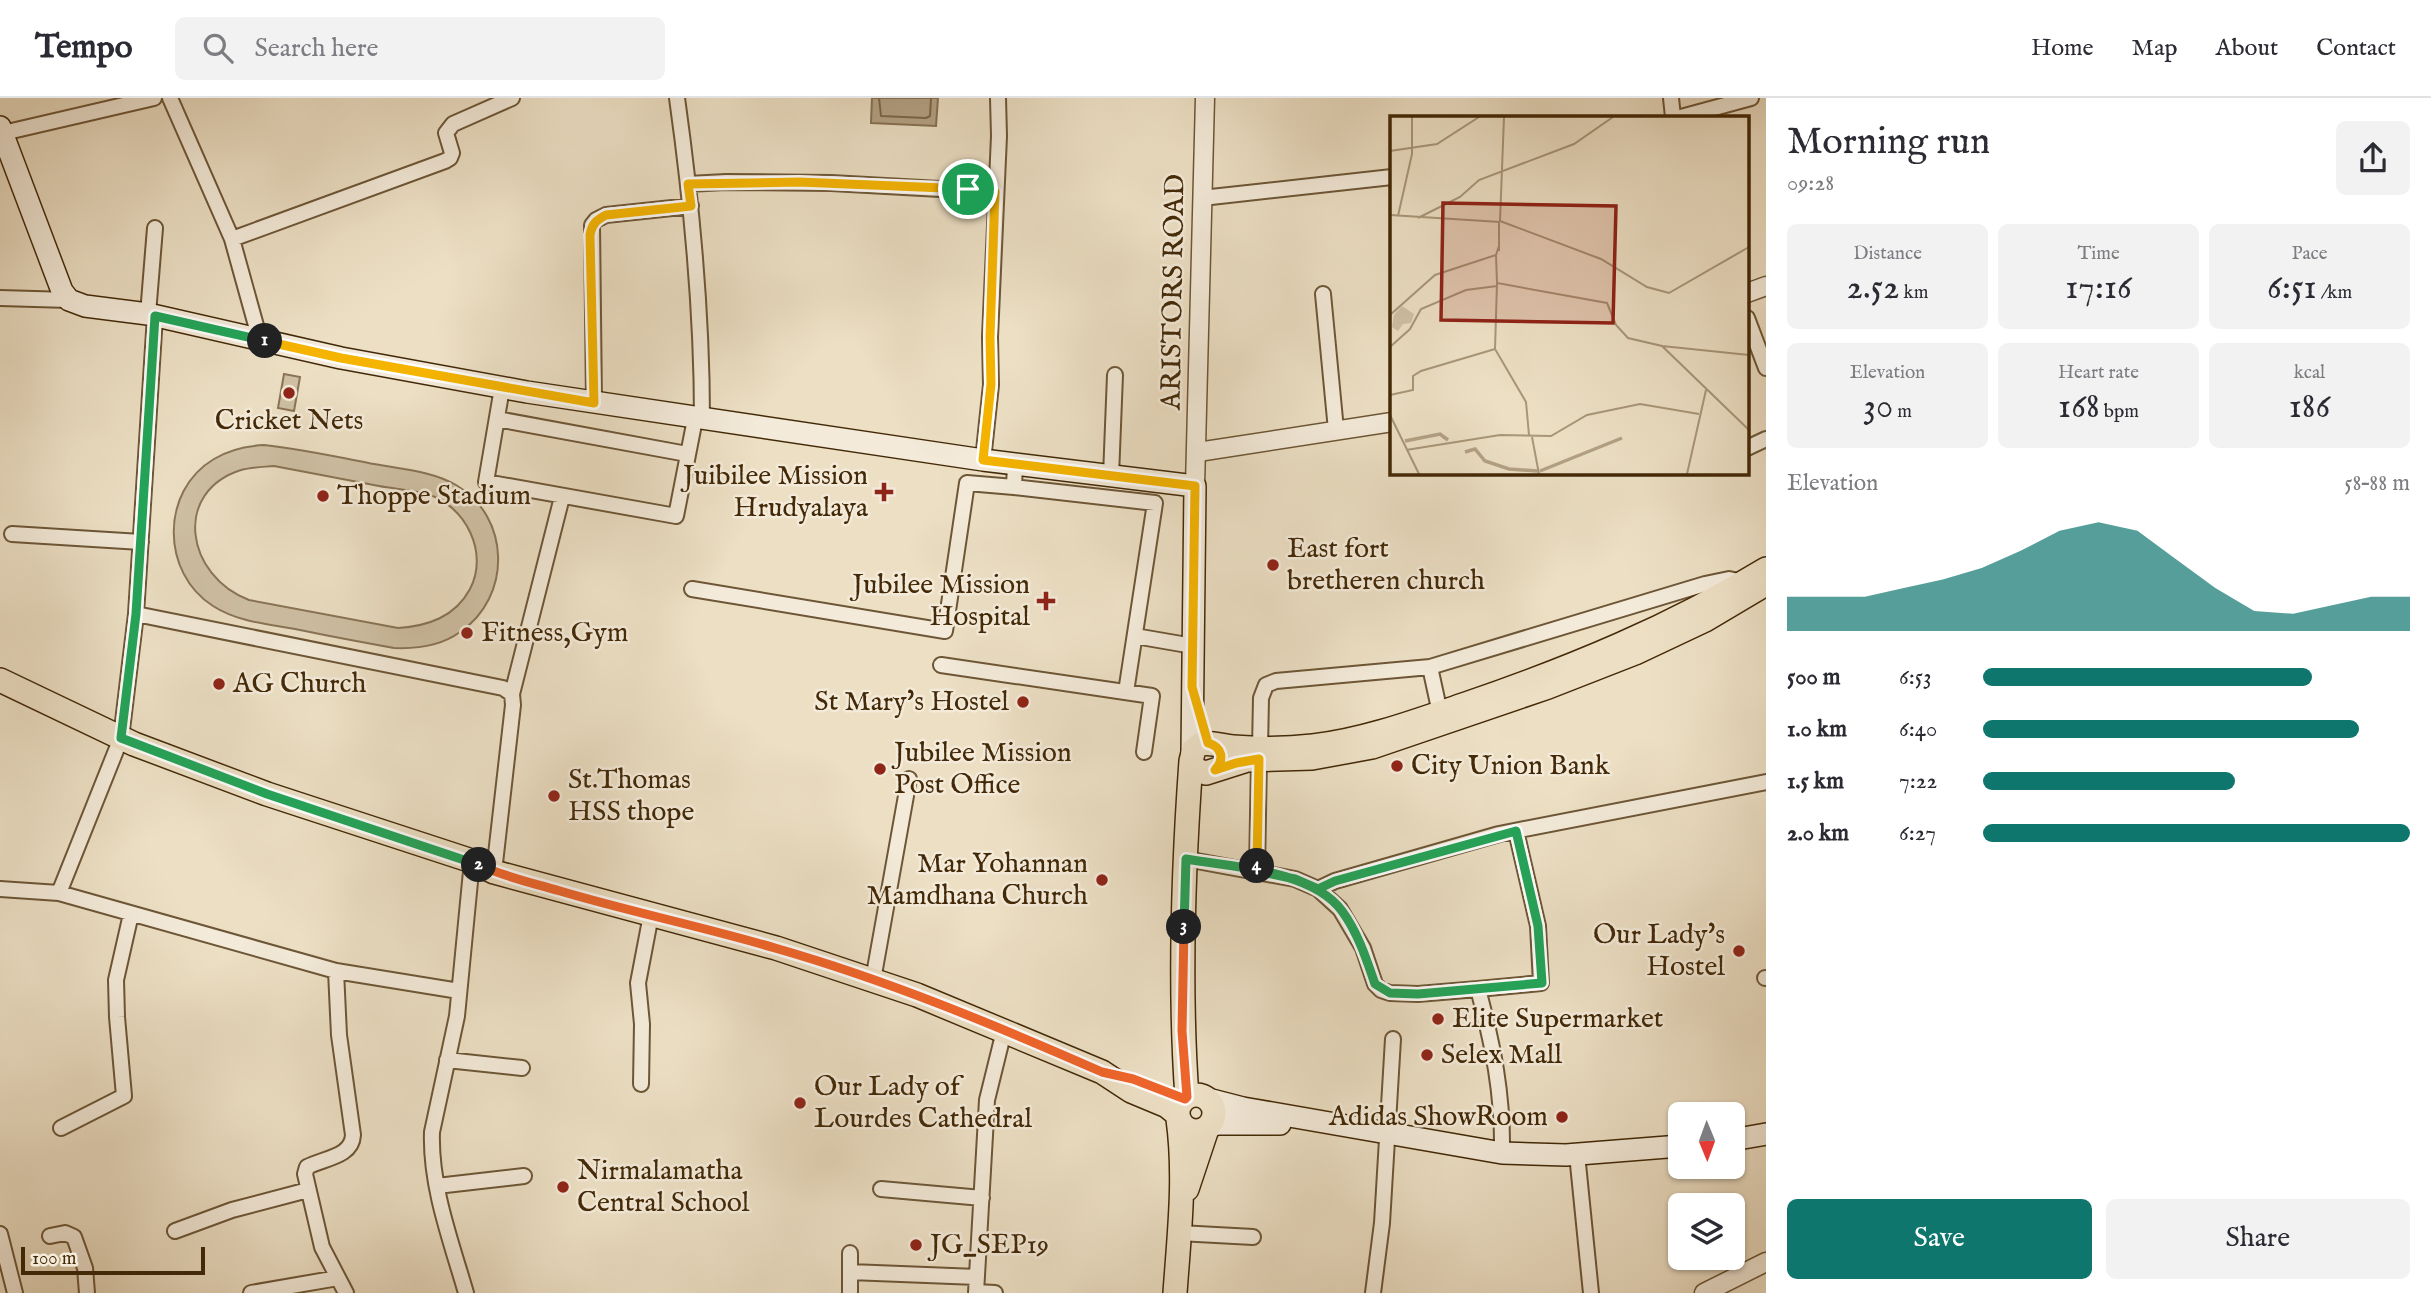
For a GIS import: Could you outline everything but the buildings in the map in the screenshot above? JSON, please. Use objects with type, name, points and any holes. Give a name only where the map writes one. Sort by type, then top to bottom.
[{"type":"main road","points":[[1,130],[62,291],[69,300],[85,306],[151,315],[341,358],[594,403],[983,460],[1195,486],[1192,687],[1205,757],[1205,785],[1202,822],[1186,859],[1182,1031],[1190,1104],[1190,1131],[1201,1131],[1217,1124],[1277,1125],[1316,1120]]},
{"type":"main road","points":[[1260,754],[1312,758],[1372,747],[1548,687],[1635,653],[1705,620],[1755,583],[1766,569]]},
{"type":"main road","points":[[1205,757],[1236,763],[1260,754],[1367,736],[1440,713],[1545,676],[1629,642],[1755,583]]},
{"type":"main road","points":[[0,680],[121,738],[267,794],[494,872],[776,948],[917,995],[1102,1072],[1131,1091],[1167,1106],[1212,1104],[1214,1116],[1207,1128],[1181,1209]]},
{"type":"main road","points":[[1190,1104],[1243,1108],[1502,1153],[1577,1154],[1668,1147]]},
{"type":"main road","points":[[1175,1293],[1181,1209],[1181,1143],[1190,1104]]},
{"type":"main road","points":[[1745,1138],[1766,1134]]},
{"type":"street","points":[[1,130],[153,98]]},
{"type":"street","points":[[170,98],[232,239],[260,340]]},
{"type":"street","points":[[232,239],[445,161],[452,153],[446,133],[453,124],[512,98]]},
{"type":"street","points":[[502,388],[486,482],[677,516],[687,454],[698,419],[700,315],[691,206],[677,98]]},
{"type":"street","points":[[983,460],[991,384],[990,337],[999,136],[998,98]]},
{"type":"street","name":"ARISTORS ROAD","points":[[1195,486],[1198,452],[1205,98]]},
{"type":"street","points":[[1671,98],[1673,116]]},
{"type":"street","points":[[1685,116],[1751,98]]},
{"type":"street","points":[[1202,198],[1390,177]]},
{"type":"street","points":[[688,184],[820,183],[995,192]]},
{"type":"street","points":[[594,403],[592,225],[606,215],[691,206]]},
{"type":"street","points":[[59,893],[121,738],[136,614],[141,541],[155,228]]},
{"type":"street","points":[[1748,293],[1766,286]]},
{"type":"street","points":[[1323,294],[1336,430]]},
{"type":"street","points":[[0,298],[69,300]]},
{"type":"street","points":[[1748,321],[1766,368]]},
{"type":"street","points":[[1111,476],[1115,375]]},
{"type":"street","points":[[497,419],[687,454]]},
{"type":"street","points":[[1198,452],[1390,422]]},
{"type":"street","points":[[1748,448],[1766,439]]},
{"type":"street","points":[[1014,488],[1015,464]]},
{"type":"street","points":[[692,589],[945,631],[967,483],[1154,503],[1126,692]]},
{"type":"street","points":[[494,872],[513,705],[512,694],[562,497]]},
{"type":"street","points":[[12,534],[141,541]]},
{"type":"street","points":[[1257,871],[1261,698],[1266,685],[1276,681],[1430,667],[1704,584],[1729,579],[1755,583]]},
{"type":"street","points":[[136,614],[503,688],[512,694]]},
{"type":"street","points":[[1135,636],[1193,646]]},
{"type":"street","points":[[941,665],[1152,696],[1144,752]]},
{"type":"street","points":[[1430,667],[1440,713]]},
{"type":"street","points":[[873,980],[909,779]]},
{"type":"street","points":[[1318,889],[1335,881],[1516,831],[1766,782]]},
{"type":"street","points":[[1186,859],[1295,879],[1318,889],[1340,909],[1363,948],[1375,984],[1381,990],[1418,994],[1478,989],[1542,983],[1538,926],[1516,831]]},
{"type":"street","points":[[466,1293],[437,1186],[431,1152],[432,1132],[457,1016],[471,862]]},
{"type":"street","points":[[0,889],[59,893],[336,971],[459,991]]},
{"type":"street","points":[[61,1128],[124,1096],[116,980],[131,914]]},
{"type":"street","points":[[641,1084],[642,1024],[638,984],[652,915]]},
{"type":"street","points":[[336,971],[339,1035],[353,1144],[347,1151],[307,1167],[304,1174],[322,1247],[346,1293]]},
{"type":"street","points":[[1478,989],[1499,1077],[1503,1119],[1502,1153]]},
{"type":"street","points":[[995,1293],[976,1293],[987,1100],[1004,1031]]},
{"type":"street","points":[[1373,1293],[1382,1223],[1393,1039]]},
{"type":"street","points":[[447,1060],[522,1068]]},
{"type":"street","points":[[1577,1154],[1591,1293]]},
{"type":"street","points":[[437,1186],[524,1176]]},
{"type":"street","points":[[881,1189],[982,1198]]},
{"type":"street","points":[[174,1231],[232,1210],[308,1190]]},
{"type":"street","points":[[50,1236],[65,1233],[74,1237],[85,1268],[87,1293]]},
{"type":"street","points":[[1179,1233],[1253,1237]]},
{"type":"street","points":[[0,1234],[15,1293]]},
{"type":"street","points":[[850,1253],[850,1293]]},
{"type":"street","points":[[1704,1293],[1766,1262]]},
{"type":"street","points":[[850,1272],[977,1277]]},
{"type":"street","points":[[251,1293],[338,1278]]},
{"type":"shaded area","name":"Cricket Nets","points":[[284,374],[300,377],[294,411],[278,408]]},
{"type":"shaded area","points":[[264,445],[427,474],[447,480],[474,499],[487,517],[495,536],[498,557],[496,579],[489,599],[477,617],[445,641],[420,647],[394,648],[253,622],[232,616],[213,606],[196,592],[184,574],[176,553],[176,511],[184,491],[196,473],[214,459],[238,449]],"holes":[[[274,466],[415,491],[441,500],[463,520],[475,546],[475,575],[464,599],[440,618],[420,625],[398,628],[249,600],[228,588],[211,573],[201,554],[196,534],[197,514],[204,496],[219,481],[241,470]]]},
{"type":"water","points":[[872,98],[938,98],[936,126],[871,123]]},
{"type":"place","name":"Cricket Nets","points":[[289,393]]},
{"type":"place","name":"Juibilee Mission Hrudyalaya","points":[[884,492]]},
{"type":"place","name":"Thoppe Stadium","points":[[323,496]]},
{"type":"place","name":"East fort bretheren church","points":[[1273,565]]},
{"type":"place","name":"Jubilee Mission Hospital","points":[[1046,601]]},
{"type":"place","name":"Fitness,Gym","points":[[467,633]]},
{"type":"place","name":"AG Church","points":[[219,684]]},
{"type":"place","name":"St Mary's Hostel","points":[[1023,702]]},
{"type":"place","name":"City Union Bank","points":[[1397,766]]},
{"type":"place","name":"Jubilee Mission Post Office","points":[[880,769]]},
{"type":"place","name":"St.Thomas HSS thope","points":[[554,796]]},
{"type":"place","name":"Mar Yohannan Mamdhana Church","points":[[1102,880]]},
{"type":"place","name":"Our Lady's Hostel","points":[[1739,951]]},
{"type":"place","name":"Elite Supermarket","points":[[1438,1019]]},
{"type":"place","name":"Selex Mall","points":[[1427,1055]]},
{"type":"place","name":"Our Lady of Lourdes Cathedral","points":[[800,1103]]},
{"type":"place","name":"Adidas ShowRoom","points":[[1562,1117]]},
{"type":"place","name":"Nirmalamatha Central School","points":[[563,1187]]},
{"type":"place","name":"JG_SEP19","points":[[916,1245]]},
{"type":"route","points":[[968,189],[799,182],[688,184],[691,206],[606,215],[596,220],[590,235],[594,403],[341,358],[155,316],[136,614],[121,738],[267,794],[494,872],[776,948],[876,981],[917,995],[1102,1072],[1133,1079],[1185,1099],[1182,1031],[1186,859],[1295,879],[1318,889],[1340,909],[1354,931],[1363,948],[1375,984],[1381,990],[1418,994],[1542,983],[1538,926],[1516,831],[1335,881],[1318,889],[1295,879],[1257,871],[1259,759],[1215,770],[1221,763],[1221,753],[1208,743],[1192,687],[1195,486],[983,460],[991,384],[995,192],[968,189]]}]
